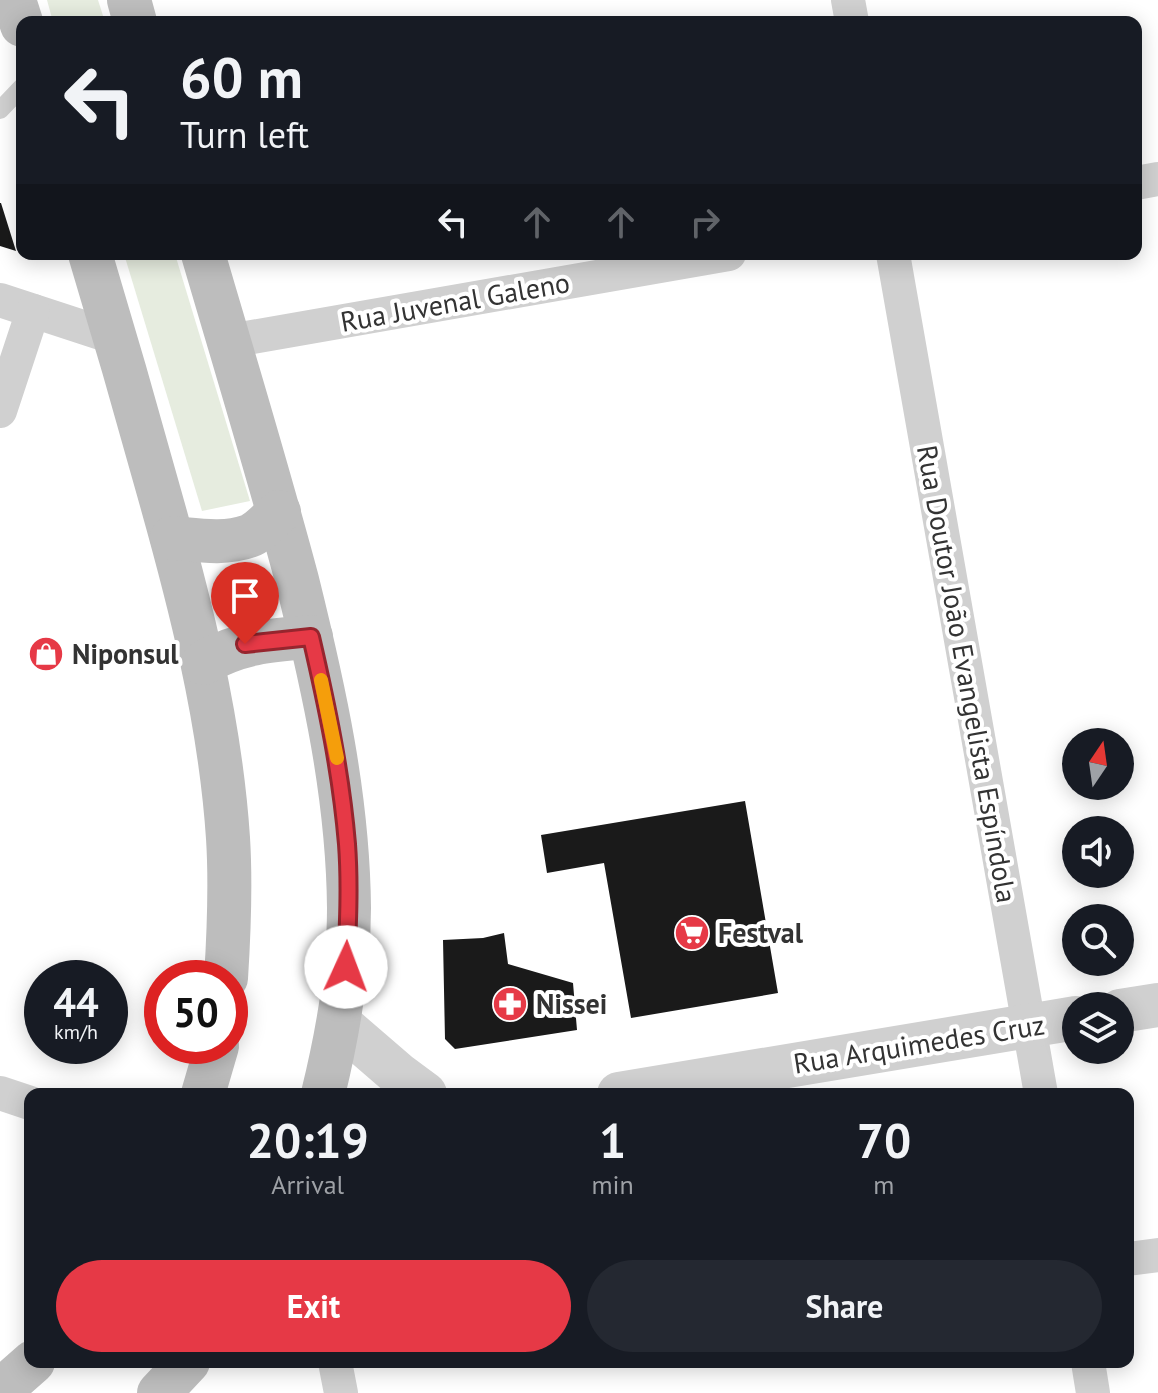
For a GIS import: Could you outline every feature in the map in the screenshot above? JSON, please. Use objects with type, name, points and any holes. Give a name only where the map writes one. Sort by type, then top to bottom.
[{"type":"main road","points":[[92,260],[172,538],[203,663],[214,721],[228,838],[230,903],[227,960]]},
{"type":"main road","points":[[205,260],[279,512],[330,719],[347,846],[349,910],[339,1023],[324,1088]]},
{"type":"main road","points":[[172,538],[208,541],[236,539],[252,535],[279,512]]},
{"type":"main road","points":[[203,663],[228,649],[245,644],[311,637]]},
{"type":"main road","points":[[205,1088],[212,1064]]},
{"type":"main road","points":[[0,1391],[26,1368]]},
{"type":"main road","points":[[159,1393],[182,1368]]},
{"type":"street","name":"Rua Juvenal Galeno","points":[[229,341],[695,260]]},
{"type":"street","name":"Rua Doutor João Evangelista Espíndola","points":[[894,260],[1040,1088]]},
{"type":"street","points":[[0,300],[116,338]]},
{"type":"street","points":[[0,411],[33,311]]},
{"type":"street","points":[[1134,1009],[1158,1005]]},
{"type":"street","name":"Rua Arquimedes Cruz","points":[[655,1088],[1062,1020]]},
{"type":"street","points":[[339,1023],[417,1088]]},
{"type":"street","points":[[0,1093],[24,1101]]},
{"type":"street","points":[[1134,1258],[1158,1255]]},
{"type":"street","points":[[336,1368],[341,1393]]},
{"type":"street","points":[[1089,1368],[1093,1393]]},
{"type":"lane","points":[[0,110],[16,93]]},
{"type":"shaded area","points":[[47,0],[98,0],[103,16],[51,16]]},
{"type":"shaded area","points":[[126,260],[177,260],[250,501],[202,511]]},
{"type":"building","points":[[1,203],[16,251],[0,246]]},
{"type":"building","name":"Festval","points":[[745,801],[778,993],[631,1018],[604,863],[547,873],[541,835]]},
{"type":"building","name":"Nissei","points":[[504,933],[508,964],[573,983],[577,1030],[455,1049],[445,1039],[443,940],[483,938]]},
{"type":"slow traffic","points":[[321,680],[337,758]]},
{"type":"place","name":"Niponsul","points":[[46,654]]},
{"type":"place","name":"Festval","points":[[692,933]]},
{"type":"place","name":"Nissei","points":[[510,1004]]},
{"type":"route","points":[[245,644],[311,637],[330,719],[344,815],[349,910],[346,967]]}]
